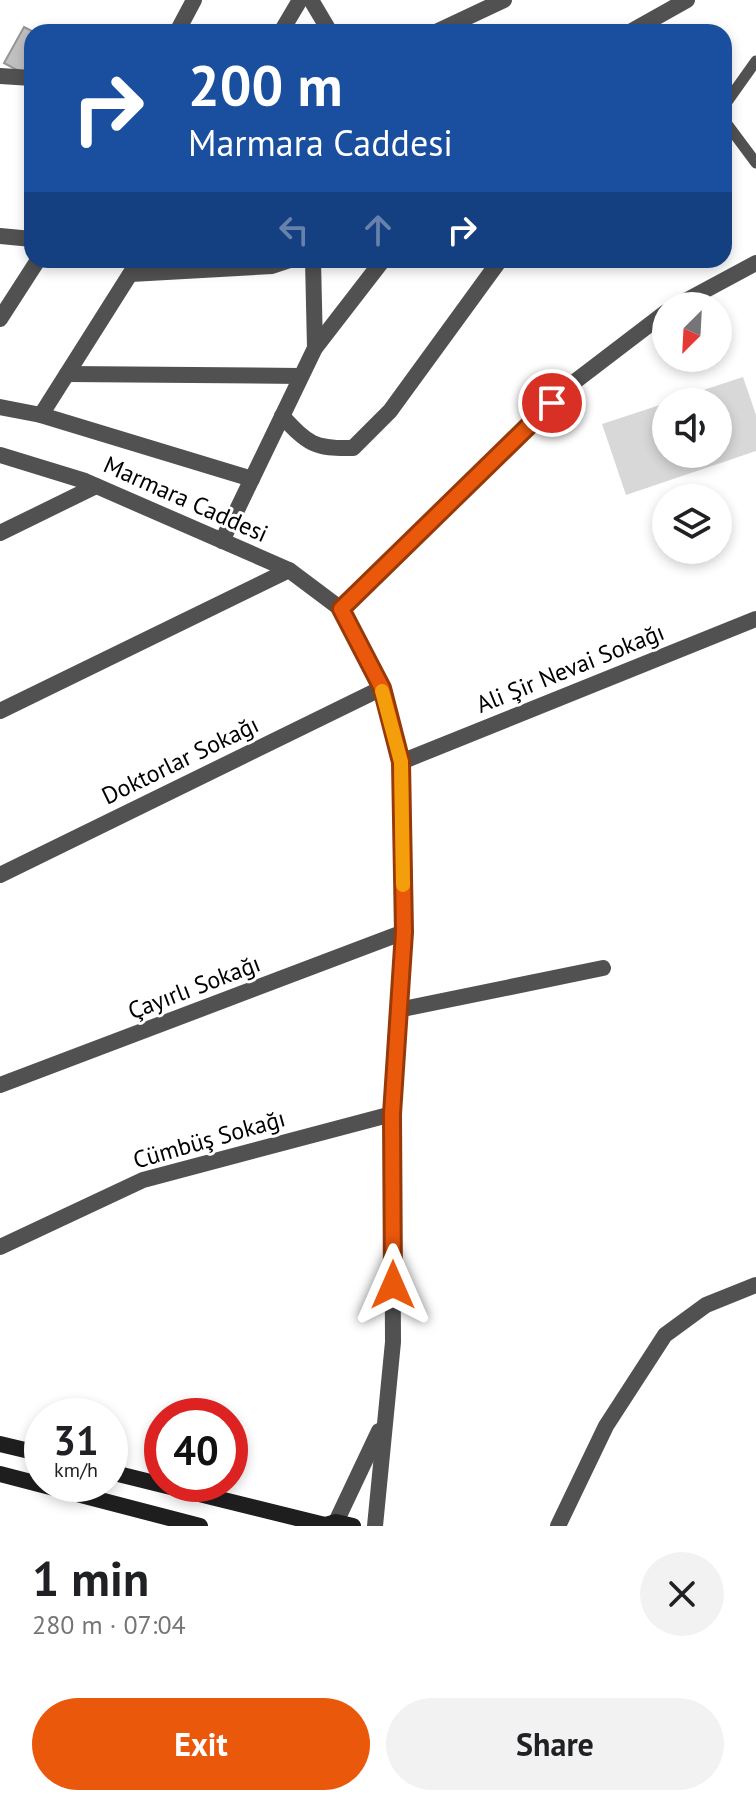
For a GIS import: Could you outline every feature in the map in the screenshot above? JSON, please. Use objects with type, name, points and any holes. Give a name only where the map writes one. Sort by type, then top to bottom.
[{"type":"main road","points":[[0,1444],[24,1450]]},
{"type":"main road","points":[[0,1474],[200,1526]]},
{"type":"main road","points":[[128,1476],[334,1525]]},
{"type":"street","points":[[181,24],[194,0]]},
{"type":"street","points":[[286,24],[300,0]]},
{"type":"street","points":[[311,0],[325,24]]},
{"type":"street","points":[[453,24],[504,0]]},
{"type":"street","points":[[644,24],[687,0]]},
{"type":"street","points":[[0,76],[24,78]]},
{"type":"street","points":[[0,236],[24,238]]},
{"type":"street","points":[[702,292],[756,263]]},
{"type":"street","points":[[0,319],[33,268]]},
{"type":"street","points":[[41,415],[134,268]]},
{"type":"street","points":[[313,268],[315,348]]},
{"type":"street","points":[[222,541],[315,348],[377,268]]},
{"type":"street","points":[[282,416],[304,440],[322,448],[353,448],[390,411],[494,268]]},
{"type":"street","points":[[341,609],[573,383],[652,323]]},
{"type":"street","points":[[67,374],[301,376]]},
{"type":"street","points":[[0,407],[41,415],[252,479]]},
{"type":"street","name":"Marmara Caddesi","points":[[0,455],[96,486],[289,570],[341,609],[382,688],[401,762],[404,932],[392,1114],[393,1342],[375,1526]]},
{"type":"street","points":[[0,533],[96,486]]},
{"type":"street","points":[[0,711],[289,570]]},
{"type":"street","name":"Ali Şir Nevai Sokağı","points":[[401,762],[756,619]]},
{"type":"street","name":"Doktorlar Sokağı","points":[[0,875],[382,688]]},
{"type":"street","name":"Çayırlı Sokağı","points":[[0,1085],[404,932]]},
{"type":"street","points":[[398,1010],[603,968]]},
{"type":"street","name":"Cümbüş Sokağı","points":[[0,1247],[143,1180],[392,1114]]},
{"type":"street","points":[[558,1526],[606,1426],[665,1335],[706,1305],[756,1285]]},
{"type":"street","name":"Marmara Caddesi","points":[[334,1525],[384,1422]]},
{"type":"lane","points":[[732,95],[756,61]]},
{"type":"lane","points":[[732,131],[756,163]]},
{"type":"shaded area","points":[[743,377],[756,415],[756,451],[732,459],[732,388],[710,388]]},
{"type":"shaded area","points":[[652,408],[652,468],[706,468],[626,495],[602,424]]},
{"type":"building","points":[[24,27],[24,74],[4,63]]},
{"type":"slow traffic","points":[[382,691],[401,762],[403,885]]},
{"type":"route","points":[[393,1285],[392,1114],[404,932],[401,762],[382,688],[341,609],[468,481],[552,403]]}]
